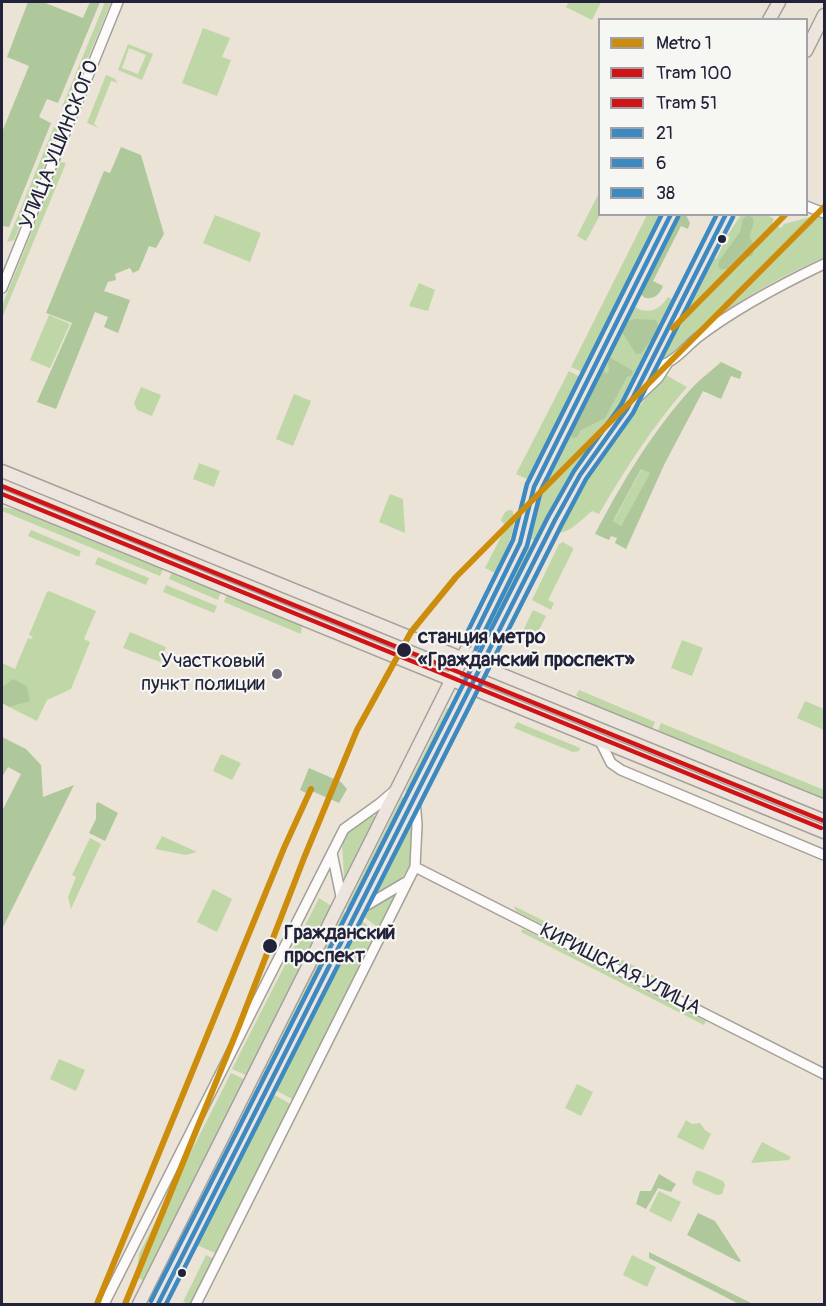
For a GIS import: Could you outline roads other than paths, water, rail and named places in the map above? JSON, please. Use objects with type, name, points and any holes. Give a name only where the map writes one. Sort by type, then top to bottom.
[{"type":"main road","points":[[771,18],[779,2]]},
{"type":"main road","points":[[808,49],[825,15]]},
{"type":"main road","points":[[139,1305],[520,543],[534,487],[669,216]]},
{"type":"main road","points":[[158,1305],[555,520],[580,475],[627,409],[725,216]]},
{"type":"main road","points":[[2,471],[825,806]]},
{"type":"main road","points":[[2,496],[825,832]]},
{"type":"main road","points":[[520,543],[532,543],[540,552]]},
{"type":"street","name":"УЛИЦА УШИНСКОГО","points":[[2,288],[118,2]]},
{"type":"street","points":[[808,206],[825,213]]},
{"type":"street","points":[[652,360],[656,366],[660,367],[730,314],[825,264]]},
{"type":"street","points":[[627,409],[658,378],[668,362]]},
{"type":"street","points":[[598,739],[611,762],[621,770],[825,855]]},
{"type":"street","points":[[104,1305],[344,829],[395,791]]},
{"type":"street","points":[[196,1305],[415,867],[417,825],[415,799]]},
{"type":"street","points":[[332,853],[342,901]]},
{"type":"street","name":"КИРИШСКАЯ УЛИЦА","points":[[415,867],[825,1074]]},
{"type":"street","points":[[357,911],[407,882]]},
{"type":"metro line","name":"1","points":[[125,1304],[357,730],[411,632],[456,577],[824,207]]},
{"type":"metro line","name":"1","points":[[673,328],[784,216]]},
{"type":"metro line","name":"1","points":[[97,1304],[284,848],[311,789]]},
{"type":"tram line","name":"100","points":[[2,486],[824,821]]},
{"type":"tram line","name":"51","points":[[2,494],[821,828]]},
{"type":"place","name":"станция метро «Гражданский проспект»","points":[[404,650]]},
{"type":"place","name":"Участковый пункт полиции","points":[[277,674]]},
{"type":"place","name":"Гражданский проспект","points":[[270,946]]}]
